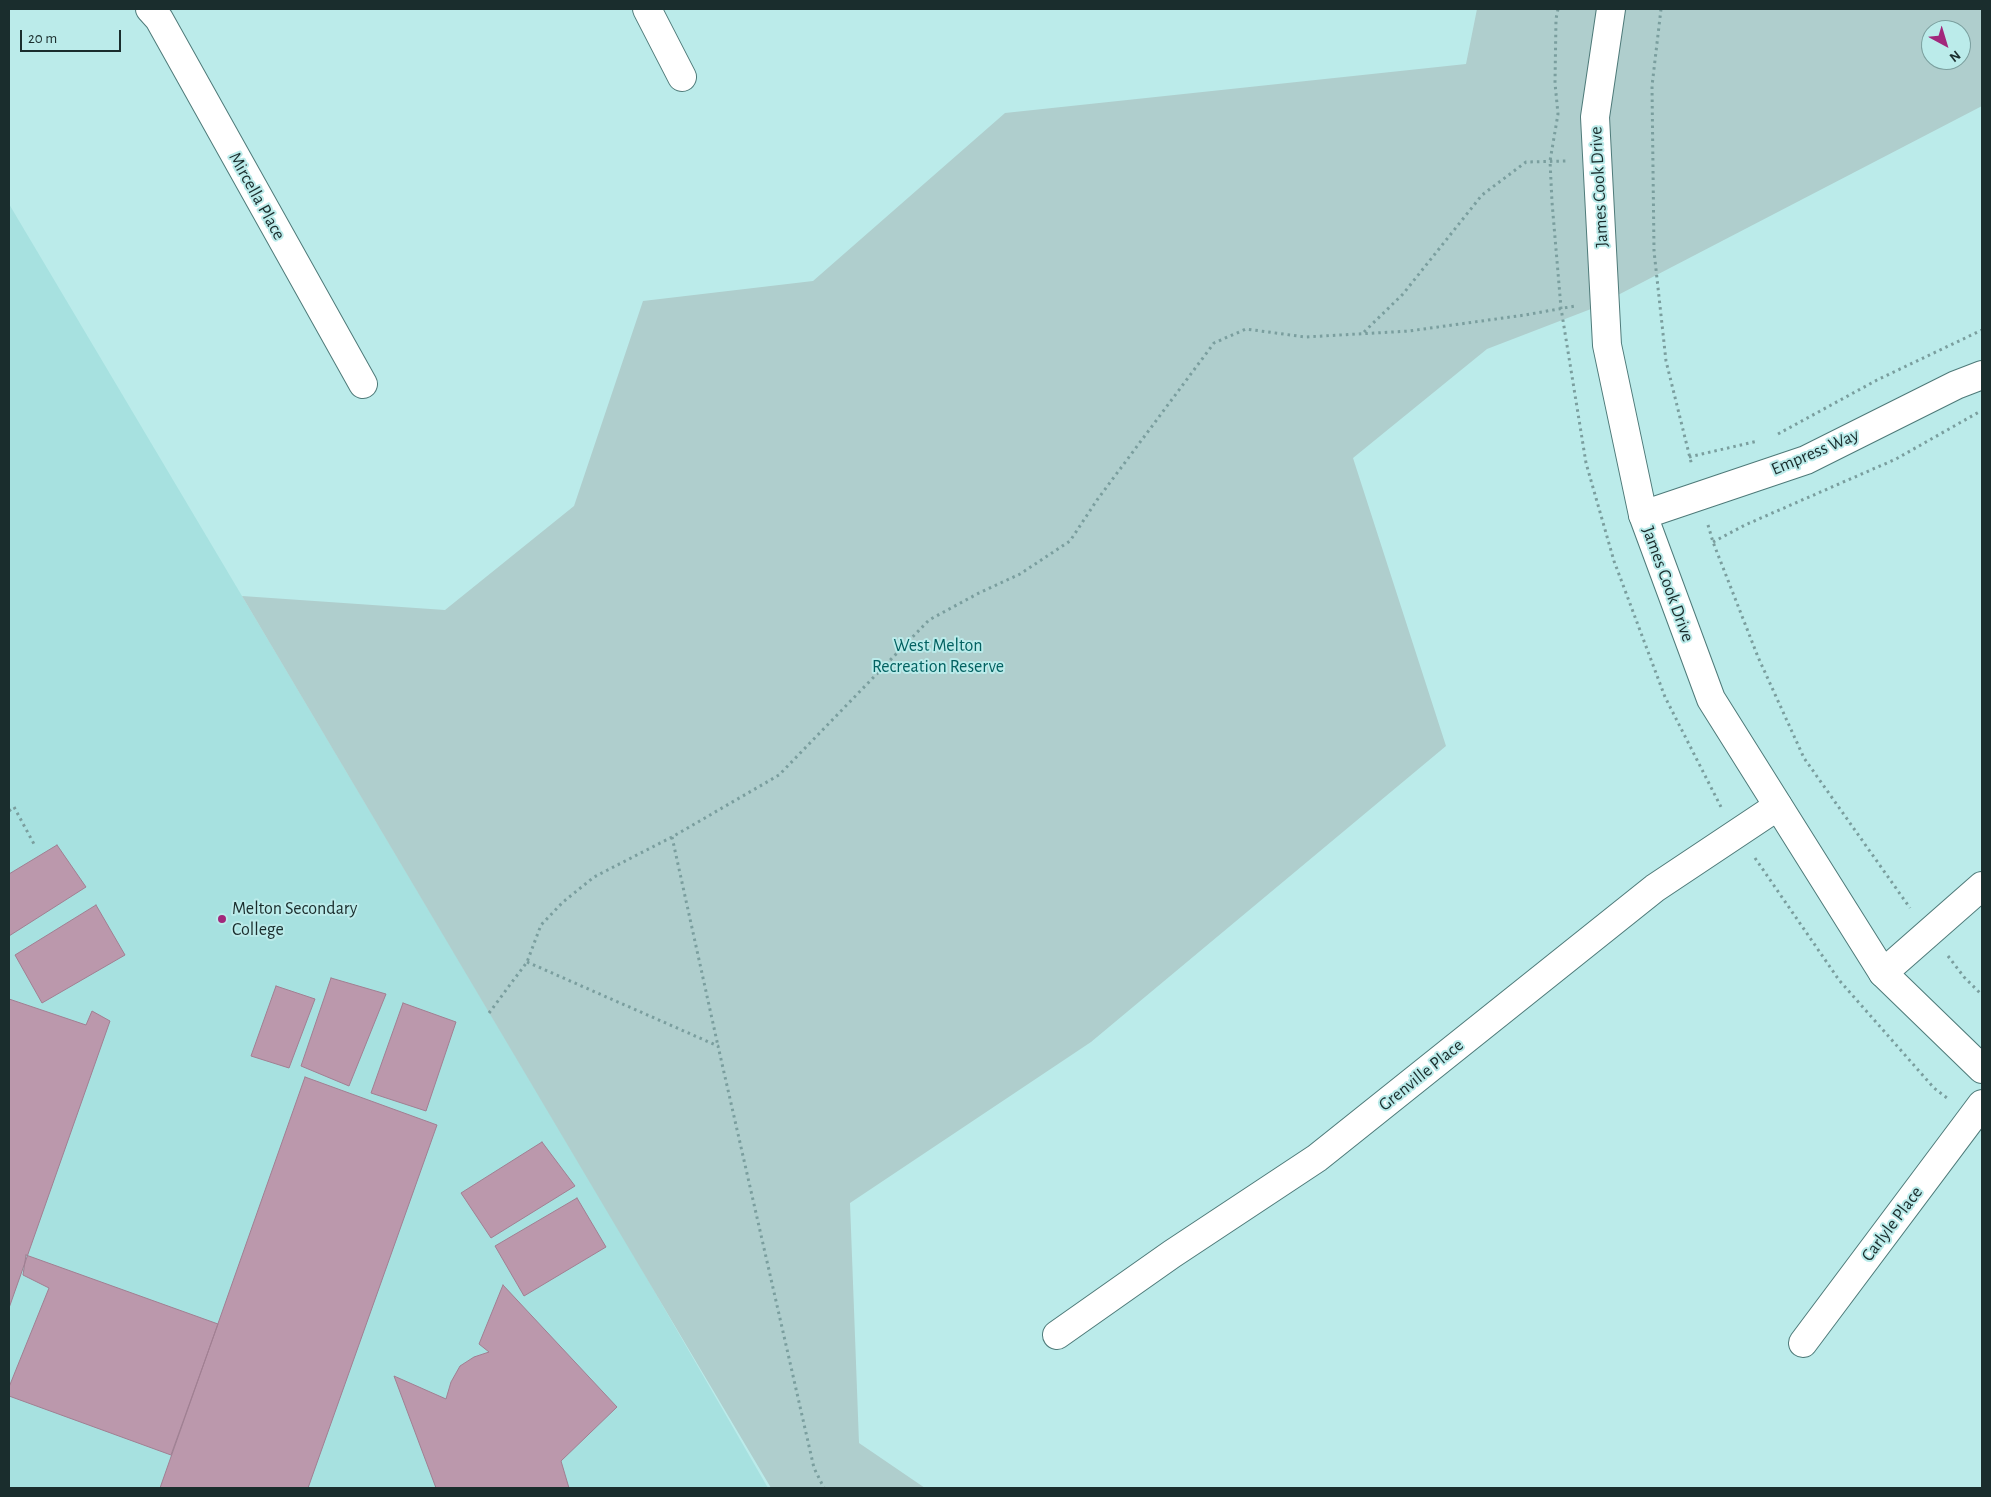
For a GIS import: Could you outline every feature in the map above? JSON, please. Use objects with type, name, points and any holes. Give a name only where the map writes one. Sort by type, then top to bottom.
[{"type":"street","name":"Mircella Place","points":[[150,9],[159,18],[363,384]]},
{"type":"street","points":[[647,9],[682,77]]},
{"type":"street","name":"James Cook Drive","points":[[1611,9],[1596,117],[1604,301],[1607,345],[1643,515],[1711,699],[1883,973],[1982,1069]]},
{"type":"street","name":"Empress Way","points":[[1643,515],[1806,460],[1956,385],[1982,375]]},
{"type":"street","name":"Grenville Place","points":[[1057,1335],[1172,1254],[1317,1158],[1654,888],[1778,806]]},
{"type":"street","points":[[1883,973],[1982,886]]},
{"type":"street","name":"Carlyle Place","points":[[1803,1343],[1982,1104]]},
{"type":"path","points":[[1661,9],[1652,86],[1654,251],[1666,361],[1689,457],[1713,542],[1758,657],[1804,758],[1896,891],[1964,977],[1982,995]]},
{"type":"path","points":[[1364,332],[1403,294],[1482,195],[1526,162],[1598,160]]},
{"type":"path","points":[[489,1013],[527,962],[541,925],[563,902],[594,878],[672,837],[779,775],[929,620],[977,594],[1020,574],[1070,541],[1097,500],[1214,343],[1246,329],[1305,337],[1428,328],[1525,315],[1604,301]]},
{"type":"path","points":[[1773,437],[1877,380],[1982,330]]},
{"type":"path","points":[[1713,542],[1745,525],[1896,459],[1982,410]]},
{"type":"path","points":[[1689,457],[1764,439]]},
{"type":"path","points":[[9,811],[14,807],[34,844]]},
{"type":"path","points":[[672,837],[814,1468],[824,1488]]},
{"type":"path","points":[[527,962],[718,1046]]},
{"type":"shaded area","name":"Melton Secondary College","points":[[9,204],[626,1242],[768,1488],[9,1488]]},
{"type":"green space","name":"West Melton Recreation Reserve","points":[[1477,9],[1982,9],[1982,106],[1591,309],[1487,349],[1353,458],[1446,746],[1091,1042],[850,1203],[859,1443],[925,1488],[771,1488],[242,596],[445,610],[574,506],[643,301],[813,281],[1005,113],[1466,64]]},
{"type":"building","points":[[57,845],[86,887],[9,936],[9,874]]},
{"type":"building","points":[[96,905],[125,955],[42,1003],[15,955]]},
{"type":"building","points":[[331,978],[386,994],[349,1086],[301,1066]]},
{"type":"building","points":[[276,986],[315,999],[289,1068],[251,1056]]},
{"type":"building","points":[[9,999],[86,1025],[92,1011],[110,1021],[9,1308]]},
{"type":"building","points":[[403,1003],[456,1022],[426,1111],[371,1093]]},
{"type":"building","points":[[305,1077],[437,1125],[308,1488],[160,1488]]},
{"type":"building","points":[[542,1142],[575,1186],[491,1238],[461,1193]]},
{"type":"building","points":[[577,1198],[606,1247],[524,1296],[495,1246]]},
{"type":"building","points":[[26,1255],[218,1324],[171,1455],[9,1396],[9,1387],[49,1288],[23,1275]]},
{"type":"building","points":[[503,1285],[617,1407],[561,1461],[569,1488],[436,1488],[394,1376],[446,1399],[451,1382],[460,1366],[474,1357],[489,1352],[479,1344]]},
{"type":"place","name":"Melton Secondary College","points":[[222,919]]}]
